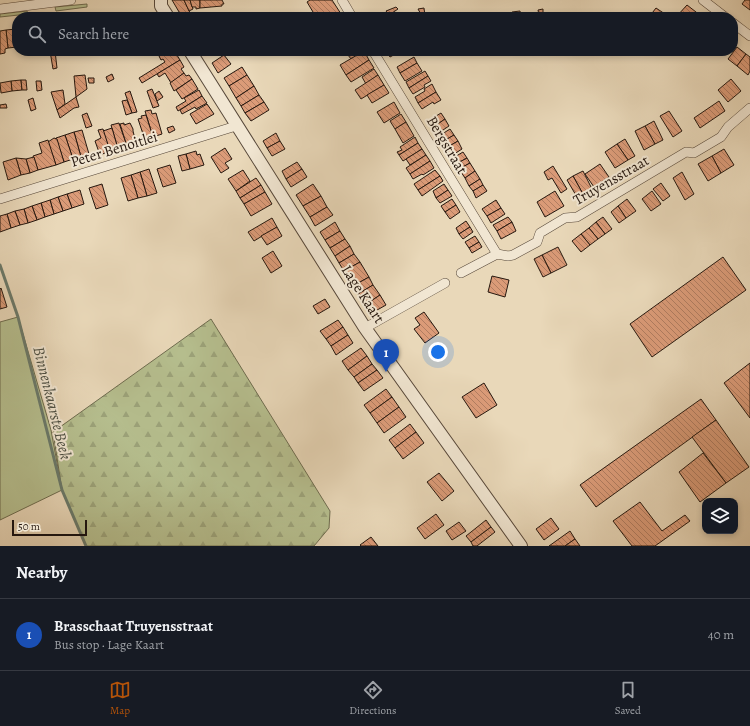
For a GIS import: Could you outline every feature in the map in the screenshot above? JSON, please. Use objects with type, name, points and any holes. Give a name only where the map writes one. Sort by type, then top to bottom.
[{"type":"street","points":[[0,9],[71,0]]},
{"type":"street","points":[[150,0],[161,3],[166,12]]},
{"type":"street","points":[[342,0],[349,12]]},
{"type":"street","points":[[703,0],[719,12]]},
{"type":"street","points":[[738,27],[750,36]]},
{"type":"street","name":"Lage Kaart","points":[[193,56],[365,328],[521,546]]},
{"type":"street","name":"Bergstraat","points":[[376,56],[497,254]]},
{"type":"street","name":"Truyensstraat","points":[[461,273],[497,254],[508,256],[513,255],[537,242],[540,233],[565,218],[577,217],[686,152],[694,153],[721,136],[728,127],[750,108]]},
{"type":"street","name":"Peter Benoitlei","points":[[0,199],[236,126]]},
{"type":"street","points":[[365,328],[444,283]]},
{"type":"green space","points":[[87,4],[87,7],[56,11],[55,7]]},
{"type":"green space","points":[[12,13],[12,16],[0,17],[0,14]]},
{"type":"green space","points":[[18,317],[51,430],[62,490],[0,520],[0,322]]},
{"type":"green space","points":[[211,319],[330,511],[329,528],[314,546],[86,546],[62,490],[53,432]]},
{"type":"building","points":[[172,0],[184,0],[190,12],[179,12]]},
{"type":"building","points":[[184,0],[190,0],[193,9],[189,11]]},
{"type":"building","points":[[190,0],[200,0],[200,8],[196,9],[196,7],[192,7]]},
{"type":"building","points":[[200,0],[222,0],[224,4],[222,4],[222,6],[200,8]]},
{"type":"building","points":[[310,0],[332,0],[340,12],[313,12],[307,2]]},
{"type":"building","points":[[745,0],[750,0],[750,10],[742,4]]},
{"type":"building","points":[[687,5],[696,12],[681,12]]},
{"type":"building","points":[[396,7],[398,9],[394,12],[386,11]]},
{"type":"building","points":[[424,8],[424,12],[420,12],[418,9]]},
{"type":"building","points":[[656,8],[662,12],[653,12]]},
{"type":"building","points":[[543,9],[543,12],[538,12],[538,10]]},
{"type":"building","points":[[12,29],[12,48],[8,48],[6,30]]},
{"type":"building","points":[[6,30],[8,48],[5,49],[5,53],[0,54],[0,31]]},
{"type":"building","points":[[738,48],[746,54],[737,66],[728,59],[730,56],[738,56]]},
{"type":"building","points":[[746,54],[750,57],[750,71],[748,75],[737,66]]},
{"type":"building","points":[[51,56],[56,56],[57,68],[53,69]]},
{"type":"building","points":[[159,56],[178,56],[180,60],[142,83],[139,78],[165,62],[163,59],[161,60]]},
{"type":"building","points":[[225,56],[231,64],[218,73],[212,63]]},
{"type":"building","points":[[349,56],[356,56],[351,59]]},
{"type":"building","points":[[355,56],[367,56],[369,60],[346,75],[340,65]]},
{"type":"building","points":[[414,57],[417,63],[400,73],[397,67]]},
{"type":"building","points":[[180,60],[184,67],[181,69],[184,73],[171,83],[165,73],[159,77],[157,74]]},
{"type":"building","points":[[369,60],[374,68],[351,82],[346,75]]},
{"type":"building","points":[[417,63],[422,71],[405,81],[400,73]]},
{"type":"building","points":[[242,67],[247,75],[229,86],[224,78]]},
{"type":"building","points":[[374,69],[378,75],[366,84],[362,77]]},
{"type":"building","points":[[425,71],[428,76],[409,88],[406,82]]},
{"type":"building","points":[[184,73],[186,76],[189,75],[192,79],[174,91],[170,83]]},
{"type":"building","points":[[112,74],[114,79],[108,82],[106,77]]},
{"type":"building","points":[[85,75],[87,89],[76,97],[74,76]]},
{"type":"building","points":[[247,75],[254,86],[236,98],[229,86]]},
{"type":"building","points":[[378,75],[384,85],[361,99],[355,90]]},
{"type":"building","points":[[428,76],[431,81],[424,85],[425,87],[413,94],[409,88]]},
{"type":"building","points":[[88,78],[94,78],[94,83],[89,83]]},
{"type":"building","points":[[192,79],[198,89],[182,99],[176,90]]},
{"type":"building","points":[[731,79],[741,91],[728,102],[718,90]]},
{"type":"building","points":[[21,80],[22,90],[12,91],[11,81]]},
{"type":"building","points":[[21,80],[26,80],[27,90],[22,90]]},
{"type":"building","points":[[11,81],[12,91],[1,93],[0,83]]},
{"type":"building","points":[[36,81],[41,81],[42,90],[37,91]]},
{"type":"building","points":[[432,84],[436,92],[418,103],[415,97],[425,91],[424,89]]},
{"type":"building","points":[[384,85],[389,93],[372,103],[367,95]]},
{"type":"building","points":[[254,86],[259,95],[241,106],[236,98]]},
{"type":"building","points":[[152,89],[159,106],[153,108],[147,91]]},
{"type":"building","points":[[63,90],[65,104],[57,110],[51,92]]},
{"type":"building","points":[[199,90],[202,96],[178,111],[176,107],[186,101],[184,98]]},
{"type":"building","points":[[130,91],[137,112],[132,113],[125,93]]},
{"type":"building","points":[[159,91],[163,97],[157,101],[155,94]]},
{"type":"building","points":[[436,92],[441,100],[434,104],[433,102],[422,109],[418,103]]},
{"type":"building","points":[[259,95],[264,102],[245,113],[241,106]]},
{"type":"building","points":[[202,96],[207,103],[182,114],[180,110]]},
{"type":"building","points":[[76,97],[79,107],[74,108],[60,118],[57,110]]},
{"type":"building","points":[[33,98],[36,109],[31,111],[28,100]]},
{"type":"building","points":[[127,100],[132,113],[126,115],[122,101]]},
{"type":"building","points":[[719,101],[725,111],[700,128],[694,118]]},
{"type":"building","points":[[264,102],[269,110],[251,121],[245,113]]},
{"type":"building","points":[[394,102],[400,113],[384,123],[377,112]]},
{"type":"building","points":[[6,104],[7,108],[0,108],[0,105]]},
{"type":"building","points":[[207,104],[214,114],[196,124],[190,114]]},
{"type":"building","points":[[151,110],[152,114],[156,113],[162,134],[153,137],[145,111]]},
{"type":"building","points":[[669,111],[682,131],[673,137],[660,116]]},
{"type":"building","points":[[87,113],[92,126],[86,128],[82,115]]},
{"type":"building","points":[[441,113],[445,119],[432,128],[428,121]]},
{"type":"building","points":[[401,114],[406,122],[395,129],[390,121]]},
{"type":"building","points":[[146,115],[153,137],[145,140],[138,119],[142,118],[141,116]]},
{"type":"building","points":[[445,119],[449,126],[437,134],[432,128]]},
{"type":"building","points":[[654,121],[663,140],[655,144],[645,126]]},
{"type":"building","points":[[406,122],[414,136],[403,143],[395,129]]},
{"type":"building","points":[[119,123],[127,146],[118,149],[111,125]]},
{"type":"building","points":[[124,123],[124,125],[130,123],[136,143],[127,146],[120,124]]},
{"type":"building","points":[[173,126],[175,130],[169,133],[167,128]]},
{"type":"building","points":[[645,126],[655,144],[644,150],[635,131]]},
{"type":"building","points":[[112,128],[118,149],[110,151],[103,131]]},
{"type":"building","points":[[103,129],[110,151],[100,155],[95,141],[101,138],[98,130]]},
{"type":"building","points":[[450,129],[454,135],[442,142],[439,136]]},
{"type":"building","points":[[82,130],[89,154],[81,157],[74,132]]},
{"type":"building","points":[[74,132],[81,157],[73,159],[65,135]]},
{"type":"building","points":[[276,133],[280,141],[267,148],[263,141]]},
{"type":"building","points":[[65,135],[73,159],[64,162],[56,138]]},
{"type":"building","points":[[454,135],[458,141],[446,148],[442,142]]},
{"type":"building","points":[[415,137],[418,143],[399,155],[397,152],[402,150],[400,147]]},
{"type":"building","points":[[54,138],[57,139],[64,162],[56,165],[48,142]]},
{"type":"building","points":[[625,139],[635,156],[628,160],[617,144]]},
{"type":"building","points":[[48,140],[56,165],[38,170],[33,156],[42,153],[39,143]]},
{"type":"building","points":[[280,141],[285,149],[272,156],[267,148]]},
{"type":"building","points":[[458,141],[462,149],[451,156],[446,148]]},
{"type":"building","points":[[418,143],[422,149],[403,161],[399,155]]},
{"type":"building","points":[[617,144],[628,160],[615,168],[605,152]]},
{"type":"building","points":[[225,148],[232,159],[225,163],[229,168],[221,173],[211,157]]},
{"type":"building","points":[[422,149],[426,155],[410,165],[406,159]]},
{"type":"building","points":[[724,149],[734,165],[721,173],[712,156]]},
{"type":"building","points":[[196,151],[197,155],[200,154],[204,165],[190,169],[186,154]]},
{"type":"building","points":[[463,152],[467,158],[456,164],[453,158]]},
{"type":"building","points":[[186,154],[190,169],[182,171],[178,156]]},
{"type":"building","points":[[426,155],[430,161],[410,174],[406,168]]},
{"type":"building","points":[[712,156],[721,173],[708,181],[698,164]]},
{"type":"building","points":[[34,157],[38,170],[30,173],[26,159]]},
{"type":"building","points":[[16,158],[26,159],[30,173],[21,175]]},
{"type":"building","points":[[16,158],[21,175],[8,180],[3,162]]},
{"type":"building","points":[[467,158],[470,163],[459,169],[456,164]]},
{"type":"building","points":[[430,161],[434,168],[413,179],[410,174]]},
{"type":"building","points":[[297,162],[302,169],[286,179],[282,171]]},
{"type":"building","points":[[470,163],[475,171],[465,178],[459,169]]},
{"type":"building","points":[[600,164],[609,177],[594,187],[585,174]]},
{"type":"building","points":[[170,165],[176,183],[163,187],[157,169]]},
{"type":"building","points":[[553,166],[567,189],[561,193],[552,178],[548,180],[544,172]]},
{"type":"building","points":[[149,169],[157,193],[147,196],[140,172]]},
{"type":"building","points":[[302,169],[307,177],[291,187],[286,179]]},
{"type":"building","points":[[243,170],[250,181],[236,191],[228,179]]},
{"type":"building","points":[[435,170],[440,176],[418,190],[414,184]]},
{"type":"building","points":[[475,171],[480,179],[469,186],[465,178]]},
{"type":"building","points":[[583,171],[592,189],[583,194],[573,176]]},
{"type":"building","points":[[140,172],[147,196],[138,198],[131,175]]},
{"type":"building","points":[[682,172],[694,194],[685,200],[673,178]]},
{"type":"building","points":[[131,175],[138,198],[128,201],[121,178]]},
{"type":"building","points":[[440,176],[443,181],[422,196],[418,190]]},
{"type":"building","points":[[573,176],[583,194],[577,197],[567,180]]},
{"type":"building","points":[[256,178],[261,185],[240,198],[236,191]]},
{"type":"building","points":[[480,179],[483,185],[473,191],[469,186]]},
{"type":"building","points":[[661,183],[670,196],[663,201],[653,189]]},
{"type":"building","points":[[102,184],[108,205],[96,209],[89,188]]},
{"type":"building","points":[[313,184],[321,196],[303,206],[296,195]]},
{"type":"building","points":[[444,184],[448,190],[436,198],[433,191]]},
{"type":"building","points":[[261,185],[265,192],[244,204],[240,198]]},
{"type":"building","points":[[483,185],[487,191],[476,198],[473,191]]},
{"type":"building","points":[[80,190],[84,204],[72,208],[67,194]]},
{"type":"building","points":[[448,190],[452,196],[440,203],[436,198]]},
{"type":"building","points":[[555,191],[564,206],[545,217],[537,202]]},
{"type":"building","points":[[652,191],[661,204],[651,211],[642,199]]},
{"type":"building","points":[[265,192],[272,204],[251,216],[244,204]]},
{"type":"building","points":[[67,194],[72,208],[63,211],[58,197]]},
{"type":"building","points":[[321,196],[327,207],[310,217],[303,206]]},
{"type":"building","points":[[58,197],[63,211],[54,214],[50,200]]},
{"type":"building","points":[[452,199],[456,205],[445,212],[441,206]]},
{"type":"building","points":[[627,199],[636,211],[626,218],[618,206]]},
{"type":"building","points":[[50,200],[54,214],[45,217],[41,203]]},
{"type":"building","points":[[496,200],[501,208],[487,216],[482,209]]},
{"type":"building","points":[[41,203],[45,217],[37,220],[32,206]]},
{"type":"building","points":[[456,205],[460,212],[450,219],[445,212]]},
{"type":"building","points":[[32,206],[37,220],[28,223],[24,209]]},
{"type":"building","points":[[618,206],[626,218],[619,223],[611,212]]},
{"type":"building","points":[[327,207],[333,215],[315,226],[310,217]]},
{"type":"building","points":[[501,208],[505,214],[491,223],[487,216]]},
{"type":"building","points":[[24,209],[28,223],[20,225],[15,211]]},
{"type":"building","points":[[15,211],[20,225],[11,228],[7,214]]},
{"type":"building","points":[[7,214],[11,228],[0,232],[0,216]]},
{"type":"building","points":[[508,217],[512,222],[497,231],[493,225]]},
{"type":"building","points":[[603,217],[612,229],[605,234],[596,222]]},
{"type":"building","points":[[272,218],[277,227],[254,241],[248,232]]},
{"type":"building","points":[[466,221],[470,227],[459,234],[456,228]]},
{"type":"building","points":[[335,222],[340,231],[325,240],[320,232]]},
{"type":"building","points":[[512,222],[516,231],[501,239],[497,231]]},
{"type":"building","points":[[596,222],[605,234],[598,239],[589,228]]},
{"type":"building","points":[[277,227],[282,236],[267,245],[261,236]]},
{"type":"building","points":[[470,227],[473,232],[463,239],[459,234]]},
{"type":"building","points":[[589,228],[598,239],[590,245],[581,234]]},
{"type":"building","points":[[340,231],[345,239],[330,248],[325,240]]},
{"type":"building","points":[[581,234],[590,245],[581,252],[572,241]]},
{"type":"building","points":[[475,236],[479,242],[469,248],[465,242]]},
{"type":"building","points":[[345,239],[350,246],[335,256],[330,248]]},
{"type":"building","points":[[479,242],[482,247],[472,253],[469,248]]},
{"type":"building","points":[[350,246],[354,254],[339,263],[335,256]]},
{"type":"building","points":[[558,247],[567,265],[551,273],[542,255]]},
{"type":"building","points":[[273,251],[282,266],[271,273],[262,258]]},
{"type":"building","points":[[354,254],[360,262],[344,271],[339,263]]},
{"type":"building","points":[[542,255],[551,273],[543,277],[534,259]]},
{"type":"building","points":[[723,257],[746,290],[652,357],[630,324]]},
{"type":"building","points":[[360,262],[369,277],[353,286],[344,271]]},
{"type":"building","points":[[492,276],[509,280],[505,297],[488,292]]},
{"type":"building","points":[[369,277],[373,285],[358,294],[353,286]]},
{"type":"building","points":[[373,285],[380,295],[365,305],[358,294]]},
{"type":"building","points":[[1,288],[7,307],[0,309],[0,289]]},
{"type":"building","points":[[380,295],[386,305],[370,314],[365,305]]},
{"type":"building","points":[[325,299],[330,307],[318,314],[313,306]]},
{"type":"building","points":[[424,312],[439,333],[425,343],[414,329],[420,325],[415,318]]},
{"type":"building","points":[[338,320],[343,327],[326,339],[320,331]]},
{"type":"building","points":[[343,327],[348,335],[331,346],[326,339]]},
{"type":"building","points":[[348,335],[353,343],[336,355],[331,346]]},
{"type":"building","points":[[361,348],[367,356],[348,370],[342,361]]},
{"type":"building","points":[[367,356],[372,364],[354,377],[348,370]]},
{"type":"building","points":[[750,363],[750,418],[724,383]]},
{"type":"building","points":[[372,364],[377,370],[358,383],[354,377]]},
{"type":"building","points":[[377,370],[383,378],[364,391],[358,383]]},
{"type":"building","points":[[484,383],[497,405],[476,418],[462,397]]},
{"type":"building","points":[[386,389],[392,397],[370,413],[364,405]]},
{"type":"building","points":[[392,397],[399,407],[377,423],[370,413]]},
{"type":"building","points":[[701,399],[716,420],[596,507],[580,485]]},
{"type":"building","points":[[399,407],[406,417],[384,433],[377,423]]},
{"type":"building","points":[[716,420],[749,467],[726,483],[692,437]]},
{"type":"building","points":[[410,424],[416,432],[395,448],[389,440]]},
{"type":"building","points":[[416,432],[424,443],[403,459],[395,448]]},
{"type":"building","points":[[703,453],[726,483],[705,498],[702,498],[700,502],[679,472]]},
{"type":"building","points":[[439,473],[454,491],[442,501],[427,482]]},
{"type":"building","points":[[640,502],[662,531],[685,515],[690,521],[655,546],[632,546],[613,521]]},
{"type":"building","points":[[436,514],[444,525],[425,539],[417,528]]},
{"type":"building","points":[[551,518],[559,529],[544,540],[536,529]]},
{"type":"building","points":[[486,520],[491,527],[471,542],[466,536]]},
{"type":"building","points":[[459,522],[466,531],[452,540],[446,531]]},
{"type":"building","points":[[491,527],[495,532],[477,546],[473,546],[471,542]]},
{"type":"building","points":[[570,531],[575,539],[565,546],[549,546]]},
{"type":"building","points":[[371,537],[378,546],[360,545]]},
{"type":"building","points":[[575,539],[580,546],[565,546]]},
{"type":"waterway","name":"Binnenkaarste Beek","points":[[0,265],[18,317],[62,490],[86,546]]},
{"type":"place","name":"Brasschaat Truyensstraat","points":[[386,372]]}]
